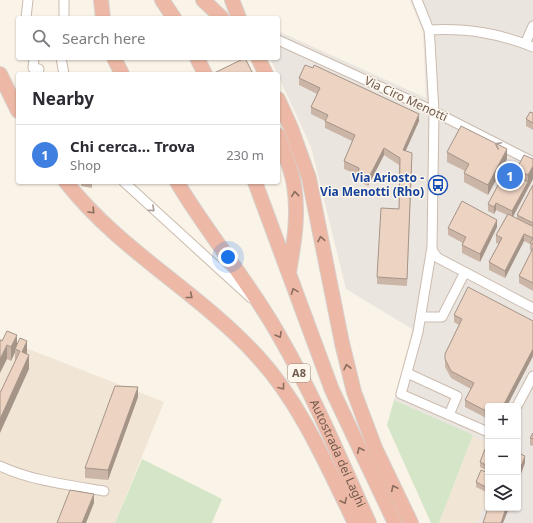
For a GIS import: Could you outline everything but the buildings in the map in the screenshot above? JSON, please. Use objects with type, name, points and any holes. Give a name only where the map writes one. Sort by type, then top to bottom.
[{"type":"highway","points":[[101,0],[103,16]]},
{"type":"highway","points":[[162,0],[173,16]]},
{"type":"highway","points":[[203,0],[220,16]]},
{"type":"highway","points":[[232,0],[238,16]]},
{"type":"highway","points":[[115,60],[121,72]]},
{"type":"highway","points":[[198,60],[204,72]]},
{"type":"highway","points":[[245,60],[251,72]]},
{"type":"highway","points":[[259,60],[265,72]]},
{"type":"highway","points":[[0,74],[16,107]]},
{"type":"highway","points":[[280,104],[292,128],[309,178],[342,343],[354,392],[373,442],[411,523]]},
{"type":"highway","points":[[280,140],[290,168],[296,200],[295,232],[288,275]]},
{"type":"highway","points":[[68,184],[95,215],[122,241],[211,313],[258,357],[295,407],[355,523]]},
{"type":"highway","name":"Autostrada dei Laghi","points":[[178,184],[282,339],[313,401],[369,523]]},
{"type":"highway","name":"Autostrada dei Laghi","points":[[256,184],[288,275],[332,390],[395,523]]},
{"type":"street","points":[[26,16],[28,0]]},
{"type":"street","points":[[64,0],[64,16]]},
{"type":"street","points":[[417,0],[429,30],[434,112],[432,247],[421,317],[401,394],[485,431]]},
{"type":"street","points":[[429,30],[472,31],[506,36],[529,46],[533,26]]},
{"type":"street","name":"Via Ciro Menotti","points":[[280,41],[434,112],[533,162]]},
{"type":"street","points":[[34,60],[33,68],[39,68],[38,72]]},
{"type":"street","points":[[61,60],[64,72]]},
{"type":"street","points":[[125,184],[264,310]]},
{"type":"street","points":[[432,247],[433,252],[438,258],[533,308]]},
{"type":"street","points":[[421,317],[442,317],[465,272]]},
{"type":"street","points":[[407,373],[457,396],[449,415]]},
{"type":"street","points":[[519,403],[533,376]]},
{"type":"street","points":[[0,466],[13,472],[42,479],[104,491]]},
{"type":"shaded area","points":[[410,0],[533,0],[533,523],[477,523],[485,504],[485,511],[521,511],[521,403],[485,403],[485,442],[394,400],[406,366],[412,329],[346,289],[311,147],[280,80],[280,72],[276,72],[271,60],[280,60],[280,32],[426,98],[423,32]]},
{"type":"shaded area","points":[[0,338],[164,402],[115,523],[0,523]]},
{"type":"shaded area","points":[[473,435],[485,441],[485,504],[477,523],[439,523]]},
{"type":"green space","points":[[394,400],[473,435],[439,523],[431,523],[387,425]]},
{"type":"green space","points":[[142,459],[222,499],[212,523],[115,523]]},
{"type":"place","name":"Chi cerca... Trova","points":[[510,176]]},
{"type":"place","name":"Via Ariosto - Via Menotti (Rho)","points":[[438,185]]}]
